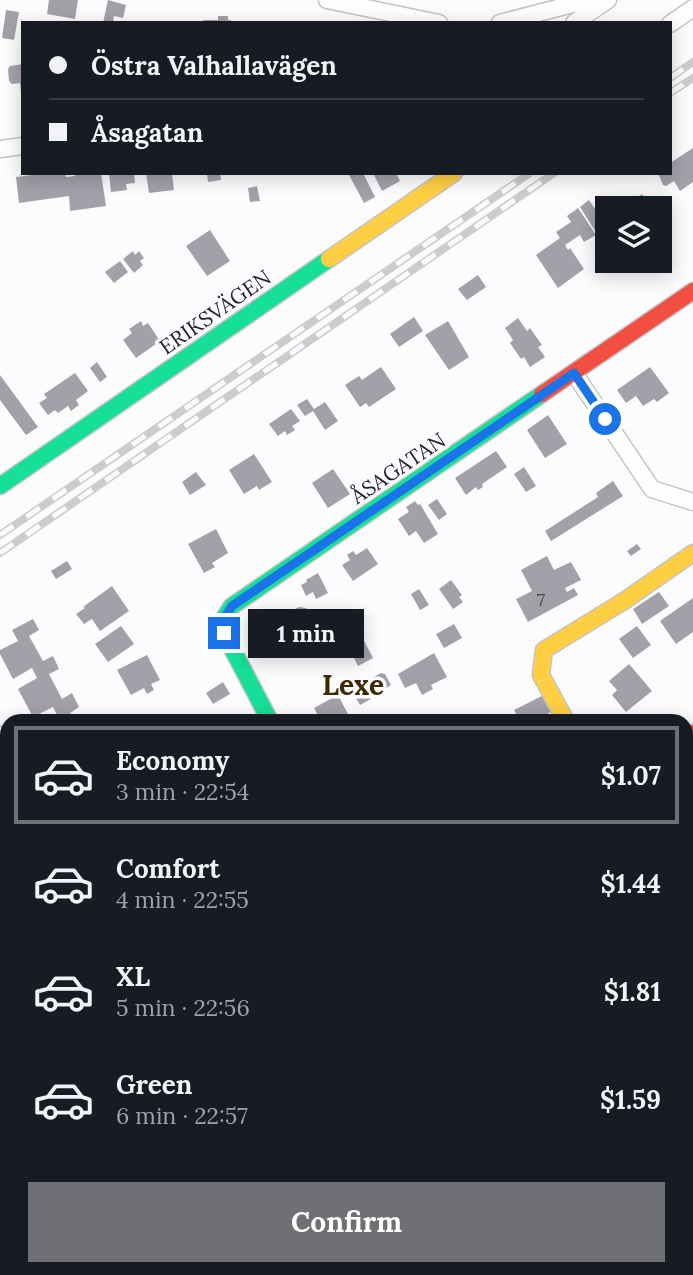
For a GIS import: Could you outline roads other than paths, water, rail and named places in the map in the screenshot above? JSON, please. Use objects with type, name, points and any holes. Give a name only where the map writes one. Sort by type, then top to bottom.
[{"type":"street","points":[[327,0],[429,21]]},
{"type":"street","points":[[508,21],[588,0]]},
{"type":"street","points":[[577,21],[608,0]]},
{"type":"street","points":[[672,23],[693,8]]},
{"type":"street","points":[[0,149],[21,146]]},
{"type":"street","name":"ERIKSVÄGEN","points":[[0,486],[451,175]]},
{"type":"street","name":"ÅSAGATAN","points":[[266,714],[224,633],[223,620],[232,606],[693,291]]},
{"type":"street","points":[[574,373],[652,489],[693,502]]},
{"type":"street","points":[[562,714],[541,675],[544,650],[624,601],[693,553]]},
{"type":"railway","points":[[672,77],[693,62]]},
{"type":"railway","points":[[672,92],[693,78]]},
{"type":"railway","points":[[0,535],[527,175]]},
{"type":"railway","points":[[0,553],[551,175]]},
{"type":"district","name":"Lexe","points":[[353,685]]}]
